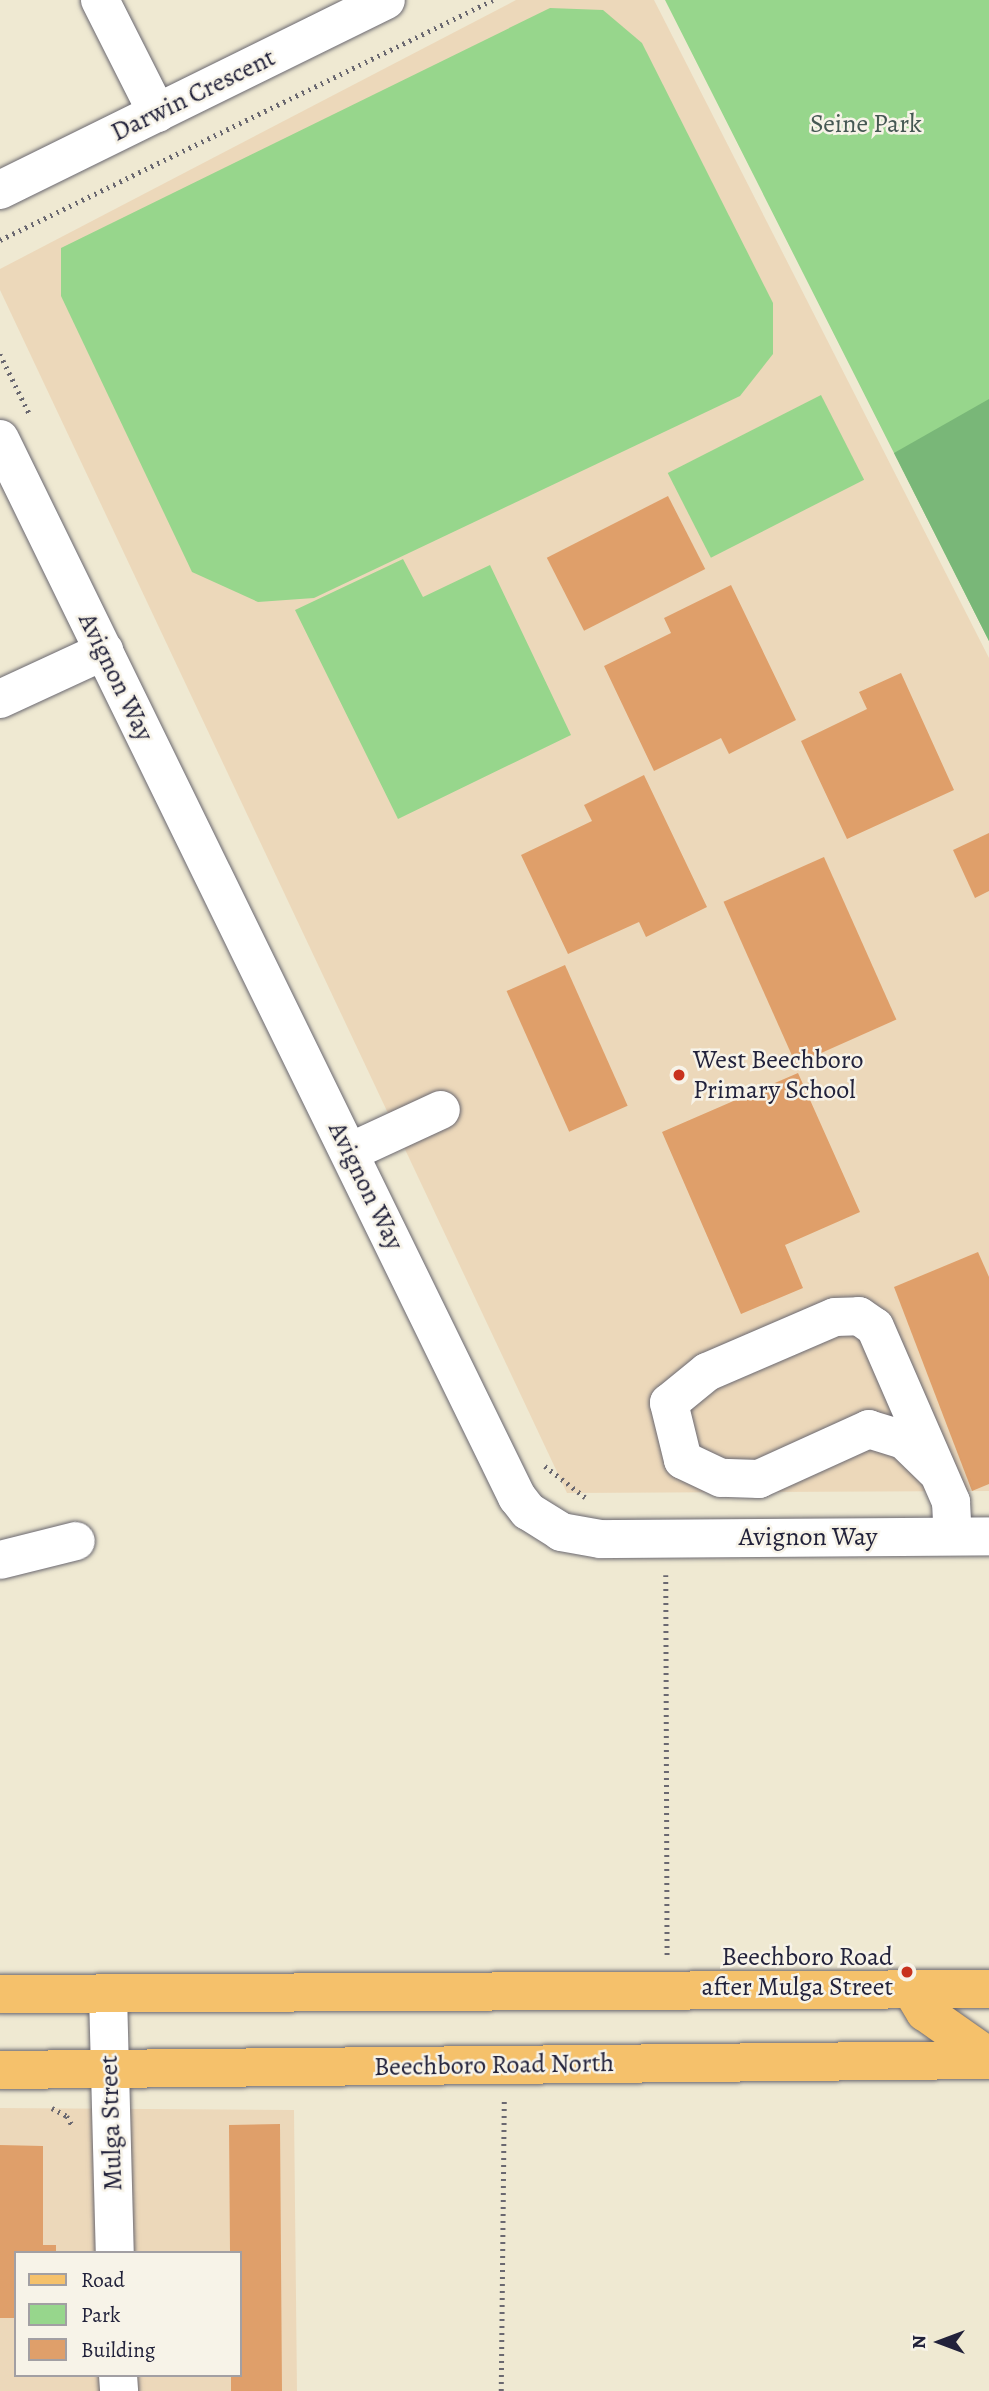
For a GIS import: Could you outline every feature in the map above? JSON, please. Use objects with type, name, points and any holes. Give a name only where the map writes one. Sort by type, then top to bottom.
[{"type":"main road","points":[[911,1989],[925,2012],[989,2058]]},
{"type":"main road","points":[[0,1994],[989,1989]]},
{"type":"main road","name":"Beechboro Road North","points":[[0,2070],[989,2058]]},
{"type":"street","points":[[100,0],[157,113]]},
{"type":"street","name":"Darwin Crescent","points":[[0,190],[386,0]]},
{"type":"street","name":"Avignon Way","points":[[0,439],[517,1497],[528,1511],[543,1523],[577,1538],[971,1536]]},
{"type":"street","points":[[0,699],[104,651]]},
{"type":"street","points":[[350,1152],[441,1110]]},
{"type":"street","points":[[935,1470],[904,1440],[869,1429],[759,1479],[721,1478],[683,1460],[669,1404],[707,1372],[835,1317],[859,1316],[875,1327],[935,1470],[971,1536]]},
{"type":"street","points":[[0,1560],[76,1541]]},
{"type":"street","name":"Mulga Street","points":[[108,1994],[115,2251]]},
{"type":"path","points":[[0,240],[493,0]]},
{"type":"path","points":[[0,354],[37,429]]},
{"type":"path","points":[[539,1454],[545,1467],[593,1503]]},
{"type":"path","points":[[666,1538],[667,1966]]},
{"type":"path","points":[[501,2391],[504,2099]]},
{"type":"path","points":[[41,2102],[67,2116],[77,2140]]},
{"type":"shaded area","name":"West Beechboro Primary School","points":[[516,0],[654,0],[989,658],[989,1491],[567,1493],[0,290],[0,269]]},
{"type":"shaded area","points":[[0,2108],[294,2110],[297,2391],[0,2391]]},
{"type":"green space","name":"Seine Park","points":[[665,0],[989,0],[989,641],[894,453]]},
{"type":"green space","points":[[550,8],[603,10],[642,43],[773,303],[773,354],[740,396],[314,598],[258,602],[192,572],[61,296],[61,248]]},
{"type":"green space","points":[[821,395],[864,480],[711,558],[668,473]]},
{"type":"green space","points":[[989,399],[989,641],[894,453]]},
{"type":"green space","points":[[403,559],[423,597],[490,565],[571,735],[398,819],[295,610]]},
{"type":"building","points":[[668,496],[705,569],[584,631],[547,558]]},
{"type":"building","points":[[731,585],[796,720],[729,754],[721,738],[654,771],[604,666],[671,633],[664,618]]},
{"type":"building","points":[[901,673],[954,790],[847,839],[801,741],[867,709],[859,692]]},
{"type":"building","points":[[644,775],[707,907],[646,937],[639,922],[568,954],[521,855],[592,821],[584,805]]},
{"type":"building","points":[[989,833],[989,891],[975,898],[953,850]]},
{"type":"building","points":[[824,857],[896,1020],[796,1064],[724,902]]},
{"type":"building","points":[[565,965],[628,1106],[569,1132],[507,991]]},
{"type":"building","points":[[798,1073],[860,1212],[785,1245],[803,1288],[741,1314],[662,1132]]},
{"type":"building","points":[[978,1252],[989,1277],[989,1484],[972,1491],[894,1287]]},
{"type":"building","points":[[280,2124],[282,2391],[231,2391],[231,2377],[242,2377],[242,2251],[230,2251],[229,2125]]},
{"type":"building","points":[[0,2145],[43,2146],[43,2245],[56,2245],[56,2251],[14,2251],[14,2318],[0,2318]]},
{"type":"place","name":"West Beechboro Primary School","points":[[679,1075]]},
{"type":"place","name":"Beechboro Road after Mulga Street","points":[[907,1972]]}]
